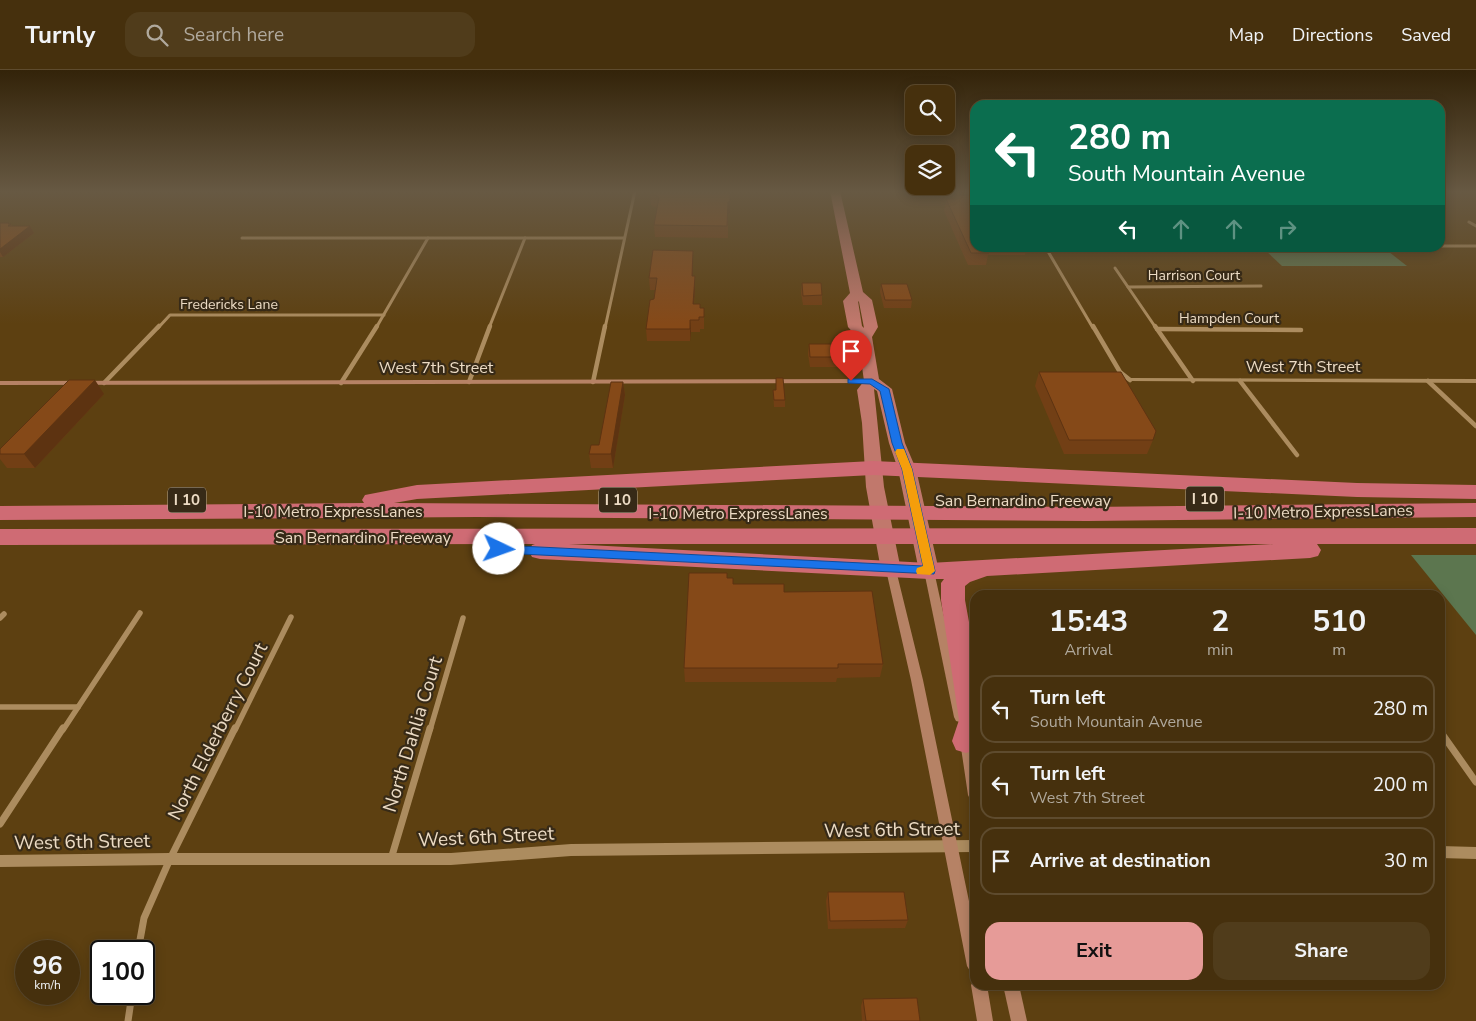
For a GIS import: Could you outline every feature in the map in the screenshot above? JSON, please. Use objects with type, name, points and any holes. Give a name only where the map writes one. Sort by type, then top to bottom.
[{"type":"highway","points":[[373,500],[417,492],[465,491],[873,468],[1357,490],[1476,492]]},
{"type":"highway","points":[[1279,499],[1409,510]]},
{"type":"highway","name":"San Bernardino Freeway","points":[[0,537],[542,537],[865,519],[940,519],[1279,499],[1476,499]]},
{"type":"highway","name":"San Bernardino Freeway","points":[[0,500],[602,500],[865,519],[940,519],[1109,536],[1476,536]]},
{"type":"highway","points":[[477,510],[602,500]]},
{"type":"highway","name":"I-10 Metro ExpressLanes","points":[[0,513],[477,510],[865,519]]},
{"type":"highway","name":"I-10 Metro ExpressLanes","points":[[940,519],[1476,510]]},
{"type":"highway","name":"I-10 Metro ExpressLanes","points":[[0,526],[450,524],[865,519]]},
{"type":"highway","name":"I-10 Metro ExpressLanes","points":[[940,519],[1476,522]]},
{"type":"highway","points":[[1109,536],[1373,522]]},
{"type":"highway","points":[[450,524],[542,537]]},
{"type":"highway","points":[[260,536],[322,546],[460,547],[930,571],[1420,544],[1476,544]]},
{"type":"highway","points":[[970,702],[953,600],[953,583],[962,576],[983,569]]},
{"type":"highway","points":[[966,741],[970,729]]},
{"type":"main road","points":[[844,235],[857,294],[850,301],[852,314],[855,327],[865,337],[872,381],[865,390],[870,423],[873,468],[891,570],[917,680],[970,940]]},
{"type":"main road","points":[[872,381],[884,389],[897,443],[907,469],[930,571],[952,688],[966,741],[970,765]]},
{"type":"main road","name":"West 7th Street","points":[[0,383],[872,381]]},
{"type":"main road","points":[[980,990],[985,1021]]},
{"type":"main road","points":[[1012,990],[1019,1021]]},
{"type":"street","points":[[242,238],[624,238],[592,382]]},
{"type":"street","points":[[341,383],[384,315],[428,238]]},
{"type":"street","points":[[469,382],[525,238]]},
{"type":"street","points":[[1445,246],[1476,246]]},
{"type":"street","points":[[1048,252],[1120,372],[1130,380]]},
{"type":"street","points":[[1115,268],[1193,381]]},
{"type":"street","name":"Harrison Court","points":[[1128,286],[1261,286]]},
{"type":"street","name":"Fredericks Lane","points":[[104,383],[170,315],[384,315]]},
{"type":"street","name":"Hampden Court","points":[[1158,329],[1300,330]]},
{"type":"street","name":"West 7th Street","points":[[1130,380],[1476,381]]},
{"type":"street","points":[[1240,381],[1296,455]]},
{"type":"street","points":[[1428,381],[1476,426]]},
{"type":"street","points":[[0,824],[140,614]]},
{"type":"street","name":"North Elderberry Court","points":[[140,940],[144,918],[170,859],[291,617]]},
{"type":"street","name":"North Dahlia Court","points":[[390,859],[463,618]]},
{"type":"street","points":[[0,707],[78,707]]},
{"type":"street","points":[[1445,738],[1476,782]]},
{"type":"street","name":"West 6th Street","points":[[0,861],[480,858],[571,850],[970,846]]},
{"type":"street","points":[[1445,852],[1476,853]]},
{"type":"street","points":[[128,1021],[130,1005]]},
{"type":"green space","points":[[1267,252],[1389,252],[1407,266],[1282,266]]},
{"type":"green space","points":[[1411,555],[1476,555],[1476,635],[1445,597],[1445,590],[1439,590]]},
{"type":"building","points":[[0,235],[18,235],[0,249]]},
{"type":"building","points":[[963,235],[970,235],[970,251]]},
{"type":"building","points":[[653,250],[693,251],[692,276],[695,276],[693,304],[700,304],[700,308],[704,308],[704,317],[699,317],[699,320],[690,320],[690,329],[646,329],[650,300],[654,299],[657,278],[649,278]]},
{"type":"building","points":[[971,252],[989,253],[971,253]]},
{"type":"building","points":[[802,283],[821,283],[822,295],[803,296]]},
{"type":"building","points":[[881,284],[907,284],[912,300],[885,300]]},
{"type":"building","points":[[809,344],[839,344],[841,357],[810,357]]},
{"type":"building","points":[[1039,372],[1121,372],[1156,431],[1153,440],[1069,440]]},
{"type":"building","points":[[776,378],[783,378],[785,400],[774,400],[773,390],[776,390]]},
{"type":"building","points":[[69,380],[95,380],[24,454],[0,454],[0,449]]},
{"type":"building","points":[[611,382],[623,382],[611,454],[589,454],[591,445],[599,445]]},
{"type":"building","points":[[689,573],[727,573],[727,578],[733,578],[733,584],[784,584],[784,592],[872,591],[883,664],[838,664],[838,668],[684,668]]},
{"type":"building","points":[[828,892],[904,892],[908,920],[830,921]]},
{"type":"building","points":[[917,998],[920,1021],[866,1021],[863,999]]},
{"type":"slow traffic","points":[[900,452],[907,469],[930,571],[922,571]]},
{"type":"route","points":[[499,549],[930,571],[907,469],[897,443],[884,389],[872,381],[851,381]]}]
